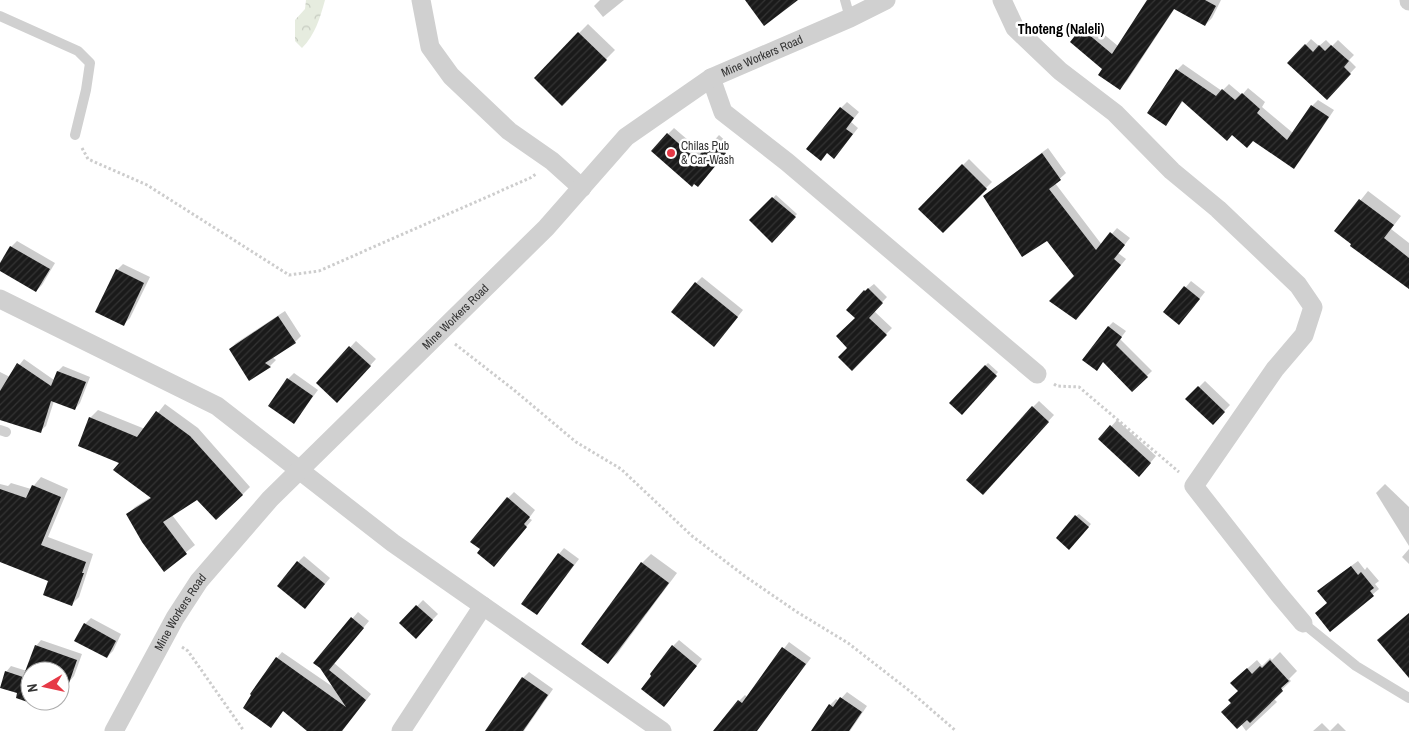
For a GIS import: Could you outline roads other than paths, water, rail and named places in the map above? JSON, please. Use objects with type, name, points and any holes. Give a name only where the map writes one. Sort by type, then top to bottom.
[{"type":"street","points":[[422,0],[430,46],[451,76],[509,131],[552,161],[582,188]]},
{"type":"street","name":"Mine Workers Road","points":[[114,731],[165,635],[199,581],[270,499],[546,228],[626,137],[711,78],[850,18],[886,0]]},
{"type":"street","points":[[1002,0],[1015,28],[1060,71],[1115,113],[1172,171],[1218,209],[1298,285],[1313,307],[1304,335],[1275,369],[1194,486],[1276,592],[1303,623]]},
{"type":"street","points":[[711,78],[723,112],[787,162],[1037,374]]},
{"type":"street","points":[[0,299],[217,406],[393,543],[662,731]]},
{"type":"street","points":[[401,731],[484,606]]},
{"type":"lane","points":[[845,0],[850,18]]},
{"type":"lane","points":[[0,16],[78,51],[90,63],[86,90],[75,135]]},
{"type":"lane","points":[[1303,623],[1356,666],[1409,698]]},
{"type":"place","name":"Chilas Pub & Car-Wash","points":[[671,153]]},
{"type":"district","name":"Thoteng (Naleli)","points":[[1061,29]]}]
